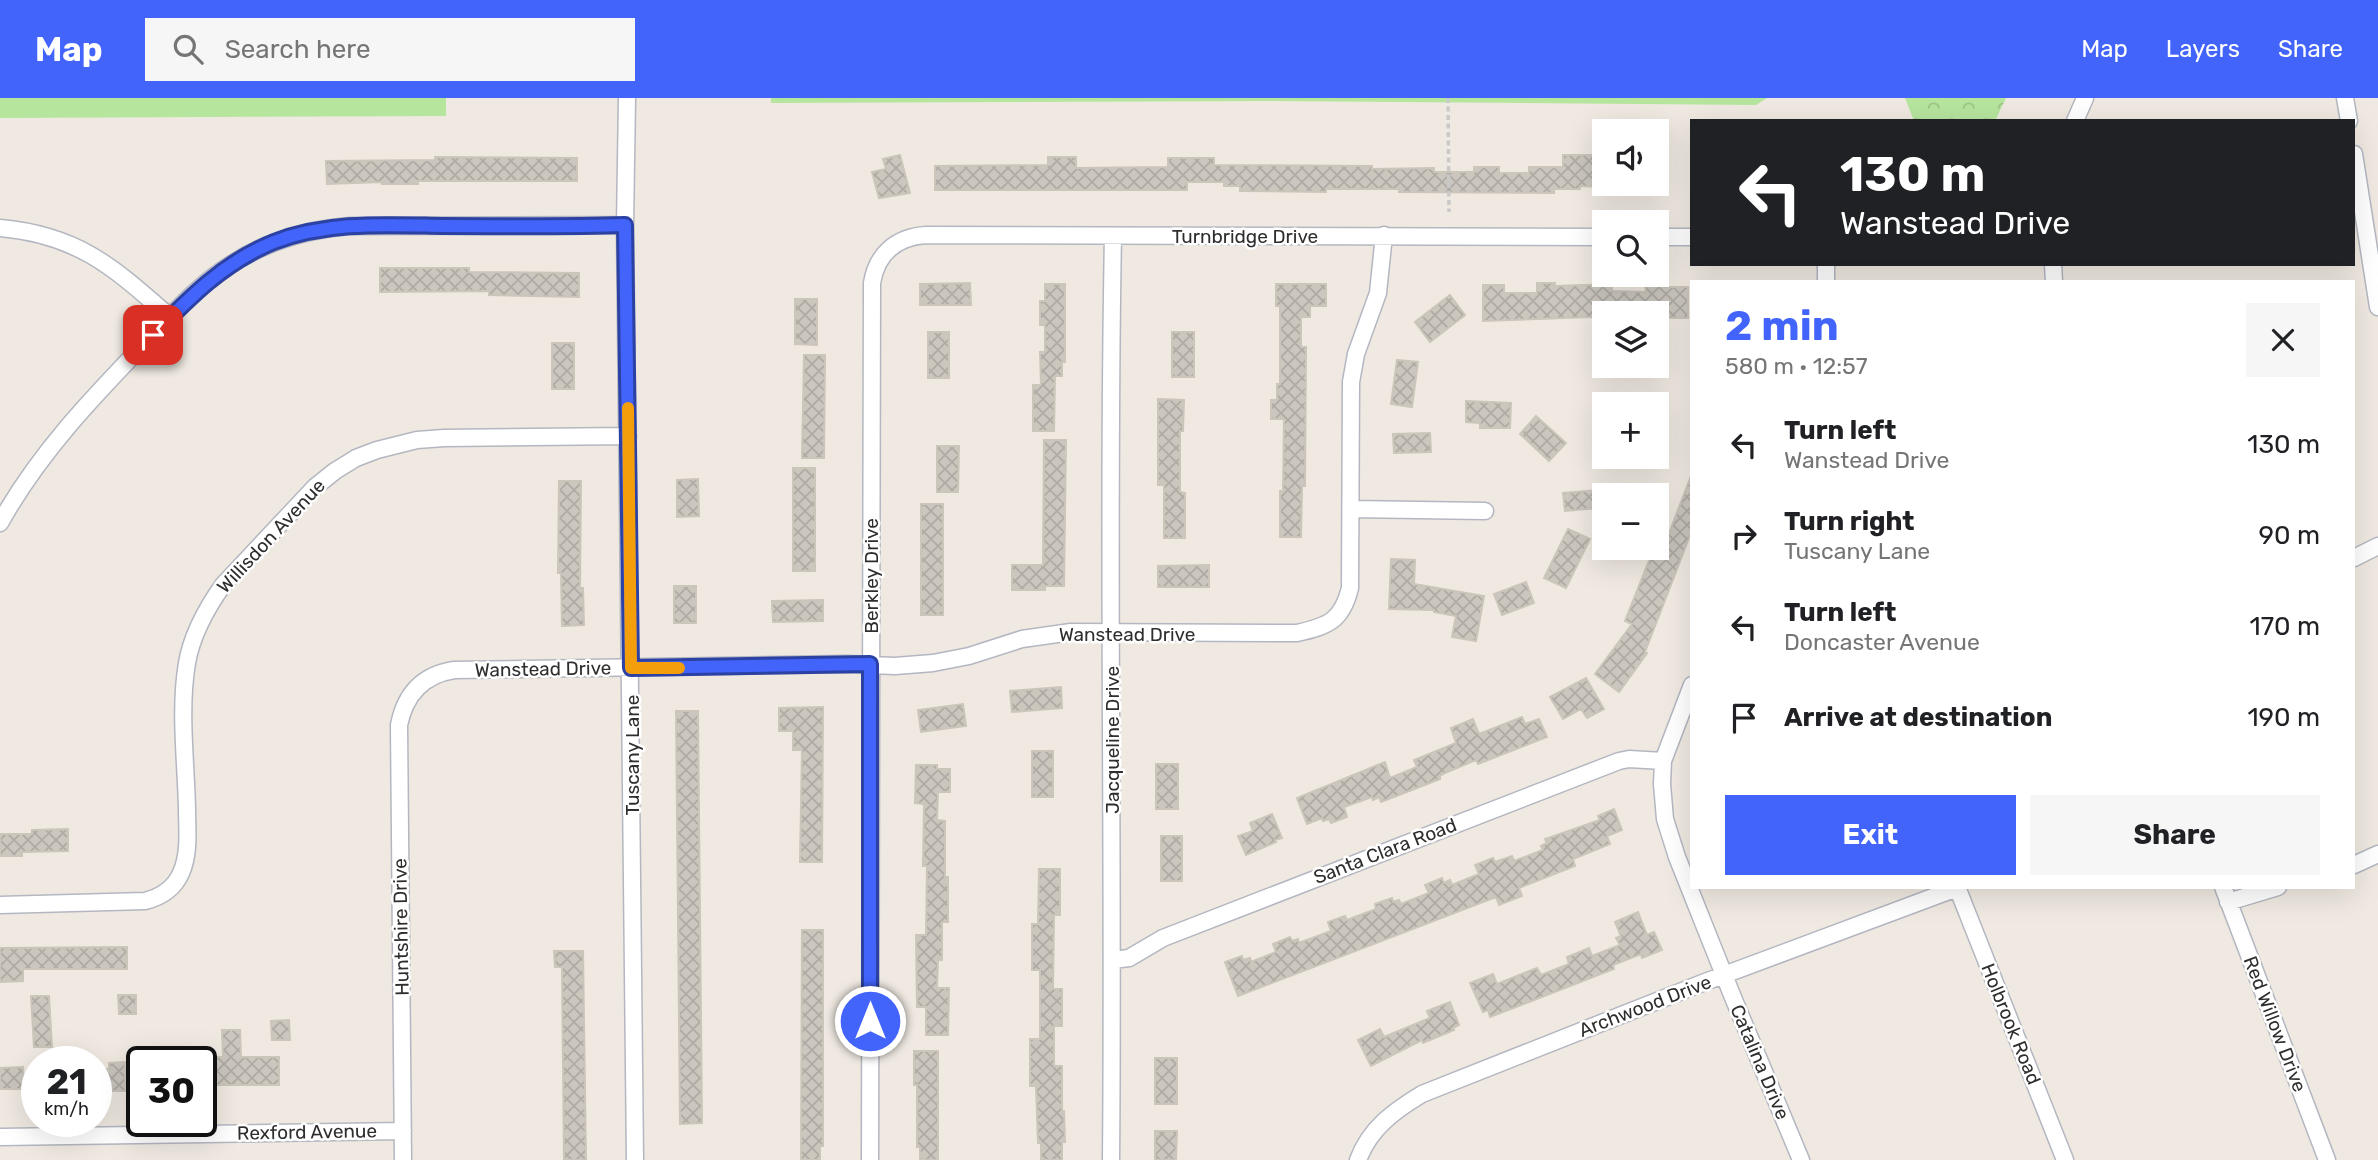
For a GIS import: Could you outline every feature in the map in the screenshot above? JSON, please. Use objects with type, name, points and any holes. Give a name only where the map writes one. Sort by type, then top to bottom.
[{"type":"street","name":"Tuscany Lane","points":[[627,98],[625,225],[635,1160]]},
{"type":"street","points":[[2076,119],[2085,98]]},
{"type":"street","points":[[2345,98],[2348,119]]},
{"type":"street","points":[[2355,160],[2378,307]]},
{"type":"street","points":[[0,523],[57,437],[170,317],[208,280],[229,265],[274,242],[313,231],[372,225],[625,225]]},
{"type":"street","points":[[0,228],[47,237],[90,254],[128,279],[170,317]]},
{"type":"street","name":"Turnbridge Drive","points":[[888,249],[904,239],[926,234],[1592,237]]},
{"type":"street","name":"Wanstead Drive","points":[[409,695],[434,675],[454,670],[870,664],[895,666],[933,663],[969,656],[1022,639],[1071,632],[1297,633],[1331,623],[1347,602],[1350,589],[1353,367],[1378,293],[1384,235]]},
{"type":"street","name":"Jacqueline Drive","points":[[1111,1160],[1113,236]]},
{"type":"street","points":[[1669,237],[1690,237]]},
{"type":"street","name":"Berkley Drive","points":[[870,1160],[872,283],[877,264],[888,249]]},
{"type":"street","name":"Willisdon Avenue","points":[[0,905],[145,901],[161,895],[176,882],[186,857],[184,699],[187,663],[195,634],[210,603],[223,585],[315,487],[335,471],[356,458],[416,440],[628,436]]},
{"type":"street","points":[[1351,509],[1485,511]]},
{"type":"street","points":[[2355,558],[2378,546]]},
{"type":"street","name":"Catalina Drive","points":[[1690,690],[1663,761],[1663,801],[1670,836],[1690,887]]},
{"type":"street","name":"Huntshire Drive","points":[[404,1160],[399,726],[409,695]]},
{"type":"street","name":"Santa Clara Road","points":[[1113,960],[1129,958],[1163,938],[1607,765],[1629,759],[1663,761]]},
{"type":"street","points":[[2355,865],[2378,854]]},
{"type":"street","name":"Catalina Drive","points":[[1691,889],[1801,1160]]},
{"type":"street","name":"Archwood Drive","points":[[1358,1160],[1366,1142],[1383,1121],[1422,1094],[1724,975],[1954,889]]},
{"type":"street","name":"Holbrook Road","points":[[1957,889],[2065,1160]]},
{"type":"street","points":[[2226,895],[2265,889]]},
{"type":"street","name":"Red Willow Drive","points":[[2226,895],[2327,1160]]},
{"type":"street","name":"Rexford Avenue","points":[[0,1137],[403,1130]]},
{"type":"path","points":[[1448,98],[1448,212]]},
{"type":"green space","points":[[0,98],[446,98],[446,116],[0,118]]},
{"type":"green space","points":[[771,98],[1767,98],[1756,105],[1272,101],[771,103]]},
{"type":"green space","points":[[1905,98],[2006,98],[1996,119],[1913,119]]},
{"type":"building","points":[[900,155],[910,193],[879,198],[872,172],[886,169],[883,159]]},
{"type":"building","points":[[1563,155],[1592,155],[1592,186],[1554,189],[1554,193],[1399,192],[1399,189],[1326,189],[1326,192],[1240,191],[1240,186],[1224,186],[1224,182],[1187,182],[1187,190],[935,190],[935,166],[1048,165],[1048,157],[1076,157],[1076,168],[1168,167],[1168,158],[1214,158],[1214,165],[1372,166],[1372,169],[1434,168],[1434,172],[1474,172],[1474,167],[1499,167],[1499,173],[1529,173],[1529,167],[1563,167]]},
{"type":"building","points":[[435,157],[577,158],[577,181],[327,184],[326,161],[435,160]]},
{"type":"building","points":[[380,268],[469,268],[469,272],[579,273],[579,297],[489,295],[489,291],[380,292]]},
{"type":"building","points":[[970,283],[971,305],[920,305],[920,284]]},
{"type":"building","points":[[1537,283],[1555,283],[1555,286],[1592,285],[1592,287],[1612,287],[1612,291],[1646,292],[1645,287],[1688,287],[1688,318],[1669,318],[1669,301],[1592,301],[1592,317],[1483,321],[1483,285],[1504,285],[1504,293],[1537,293]]},
{"type":"building","points":[[1045,284],[1065,284],[1065,362],[1062,362],[1062,376],[1055,376],[1054,431],[1033,431],[1033,385],[1041,385],[1040,352],[1045,352],[1045,325],[1040,325],[1040,301],[1045,301]]},
{"type":"building","points":[[1276,284],[1326,284],[1326,306],[1310,306],[1310,317],[1301,317],[1301,347],[1306,347],[1305,486],[1302,486],[1301,537],[1280,537],[1284,419],[1271,419],[1271,400],[1277,400],[1277,384],[1280,384],[1280,306],[1276,306]]},
{"type":"building","points":[[1450,295],[1465,315],[1430,342],[1415,322]]},
{"type":"building","points":[[795,299],[817,299],[817,345],[795,344]]},
{"type":"building","points":[[928,332],[949,332],[949,378],[928,378]]},
{"type":"building","points":[[1172,332],[1194,332],[1194,377],[1172,377]]},
{"type":"building","points":[[552,343],[574,343],[574,389],[552,389]]},
{"type":"building","points":[[804,355],[825,355],[824,458],[802,458]]},
{"type":"building","points":[[1397,360],[1418,362],[1412,407],[1391,404]]},
{"type":"building","points":[[1158,399],[1184,400],[1183,431],[1180,431],[1180,492],[1185,493],[1185,538],[1164,538],[1164,485],[1158,485]]},
{"type":"building","points":[[1466,401],[1511,403],[1510,428],[1480,428],[1480,423],[1466,422]]},
{"type":"building","points":[[1536,416],[1566,443],[1549,461],[1520,434]]},
{"type":"building","points":[[1430,433],[1431,452],[1394,453],[1393,434]]},
{"type":"building","points":[[1044,440],[1066,440],[1064,586],[1045,586],[1045,590],[1012,590],[1012,565],[1043,565]]},
{"type":"building","points":[[937,446],[959,446],[958,492],[937,492]]},
{"type":"building","points":[[793,468],[815,468],[815,571],[793,571]]},
{"type":"building","points":[[698,479],[699,516],[677,517],[677,480]]},
{"type":"building","points":[[1690,479],[1690,535],[1645,652],[1647,653],[1619,692],[1595,674],[1632,624],[1625,621],[1649,560],[1669,560],[1669,533]]},
{"type":"building","points":[[559,481],[581,481],[580,588],[583,588],[584,625],[562,626],[561,573],[558,573]]},
{"type":"building","points":[[1592,491],[1592,509],[1565,511],[1563,493]]},
{"type":"building","points":[[921,504],[943,504],[943,615],[921,615]]},
{"type":"building","points":[[1568,529],[1590,539],[1566,588],[1544,578]]},
{"type":"building","points":[[1391,559],[1415,560],[1414,584],[1484,596],[1476,641],[1452,637],[1456,616],[1434,610],[1389,609]]},
{"type":"building","points":[[1209,565],[1209,587],[1158,587],[1158,566]]},
{"type":"building","points":[[1526,582],[1534,603],[1502,615],[1494,594]]},
{"type":"building","points":[[674,586],[696,586],[696,623],[674,623]]},
{"type":"building","points":[[823,600],[823,621],[773,622],[772,601]]},
{"type":"building","points":[[1586,678],[1604,709],[1587,718],[1581,709],[1563,719],[1550,697]]},
{"type":"building","points":[[1061,687],[1062,708],[1012,712],[1010,691]]},
{"type":"building","points":[[963,704],[966,726],[921,732],[918,710]]},
{"type":"building","points":[[823,707],[822,862],[800,862],[802,750],[793,750],[793,731],[779,731],[779,708]]},
{"type":"building","points":[[676,711],[698,711],[702,1123],[680,1124]]},
{"type":"building","points":[[1522,717],[1525,724],[1539,719],[1547,737],[1478,764],[1476,760],[1445,773],[1440,779],[1381,802],[1379,797],[1373,800],[1372,797],[1344,807],[1347,817],[1331,823],[1329,819],[1323,821],[1322,818],[1307,824],[1297,798],[1385,762],[1390,778],[1417,767],[1414,760],[1456,743],[1451,728],[1473,719],[1479,734]]},
{"type":"building","points":[[1032,751],[1053,751],[1053,797],[1032,797]]},
{"type":"building","points":[[1156,764],[1178,764],[1178,809],[1156,809]]},
{"type":"building","points":[[916,765],[937,765],[937,769],[950,769],[950,792],[938,792],[937,820],[945,821],[948,922],[942,922],[942,960],[938,960],[937,988],[949,988],[948,1035],[926,1035],[926,1007],[917,1007],[916,935],[926,935],[927,866],[923,866],[924,804],[915,803]]},
{"type":"building","points":[[1614,809],[1622,830],[1607,836],[1610,844],[1573,859],[1575,866],[1519,888],[1522,896],[1499,905],[1496,897],[1238,996],[1225,962],[1242,956],[1243,960],[1250,958],[1251,962],[1276,952],[1273,944],[1290,937],[1292,941],[1298,939],[1299,943],[1331,931],[1328,922],[1345,916],[1347,920],[1376,909],[1375,904],[1392,898],[1393,902],[1399,900],[1401,904],[1429,893],[1425,885],[1442,878],[1444,883],[1450,880],[1452,885],[1479,874],[1475,865],[1493,858],[1495,862],[1512,856],[1514,861],[1543,850],[1541,846],[1547,843],[1545,839],[1600,820],[1598,816]]},
{"type":"building","points":[[1272,814],[1282,838],[1246,855],[1238,836],[1253,831],[1250,823]]},
{"type":"building","points":[[68,829],[68,851],[22,852],[22,856],[0,856],[0,834],[32,834],[32,830]]},
{"type":"building","points":[[1161,836],[1182,836],[1182,881],[1161,881]]},
{"type":"building","points":[[1039,869],[1060,869],[1060,915],[1054,915],[1053,989],[1062,989],[1062,1026],[1054,1026],[1054,1066],[1062,1066],[1065,1142],[1062,1142],[1062,1160],[1041,1160],[1036,1086],[1030,1086],[1030,1039],[1040,1039],[1040,970],[1032,970],[1032,924],[1038,924]]},
{"type":"building","points":[[1638,912],[1647,935],[1654,932],[1662,950],[1642,958],[1641,954],[1613,965],[1614,969],[1490,1017],[1488,1010],[1483,1012],[1470,983],[1493,974],[1497,984],[1537,968],[1541,975],[1569,964],[1567,957],[1589,948],[1592,956],[1620,945],[1616,938],[1621,936],[1615,922]]},
{"type":"building","points":[[802,930],[823,930],[823,1146],[820,1146],[820,1160],[801,1160]]},
{"type":"building","points":[[127,947],[127,969],[23,969],[23,981],[0,982],[0,948]]},
{"type":"building","points":[[554,951],[583,951],[586,1160],[564,1160],[562,967],[555,967]]},
{"type":"building","points":[[118,995],[136,995],[136,1014],[119,1014]]},
{"type":"building","points":[[31,996],[49,996],[52,1046],[34,1046]]},
{"type":"building","points":[[1450,1002],[1459,1025],[1453,1028],[1454,1030],[1423,1043],[1422,1040],[1371,1066],[1358,1040],[1380,1029],[1384,1037],[1430,1018],[1427,1011]]},
{"type":"building","points":[[289,1020],[290,1040],[272,1040],[271,1021]]},
{"type":"building","points":[[222,1030],[240,1030],[241,1057],[279,1057],[279,1085],[217,1085],[217,1057],[223,1057]]},
{"type":"building","points":[[914,1051],[938,1051],[938,1160],[920,1160],[920,1147],[917,1147]]},
{"type":"building","points":[[1155,1058],[1177,1058],[1177,1104],[1155,1104]]},
{"type":"building","points":[[125,1062],[125,1091],[112,1091],[112,1063]]},
{"type":"building","points":[[21,1067],[21,1089],[0,1089],[0,1068]]},
{"type":"building","points":[[1155,1131],[1177,1131],[1176,1160],[1155,1160]]},
{"type":"slow traffic","points":[[628,408],[631,668],[679,668]]},
{"type":"route","points":[[153,335],[208,280],[245,256],[291,236],[333,228],[372,225],[625,225],[631,668],[870,664],[870,1021]]}]
